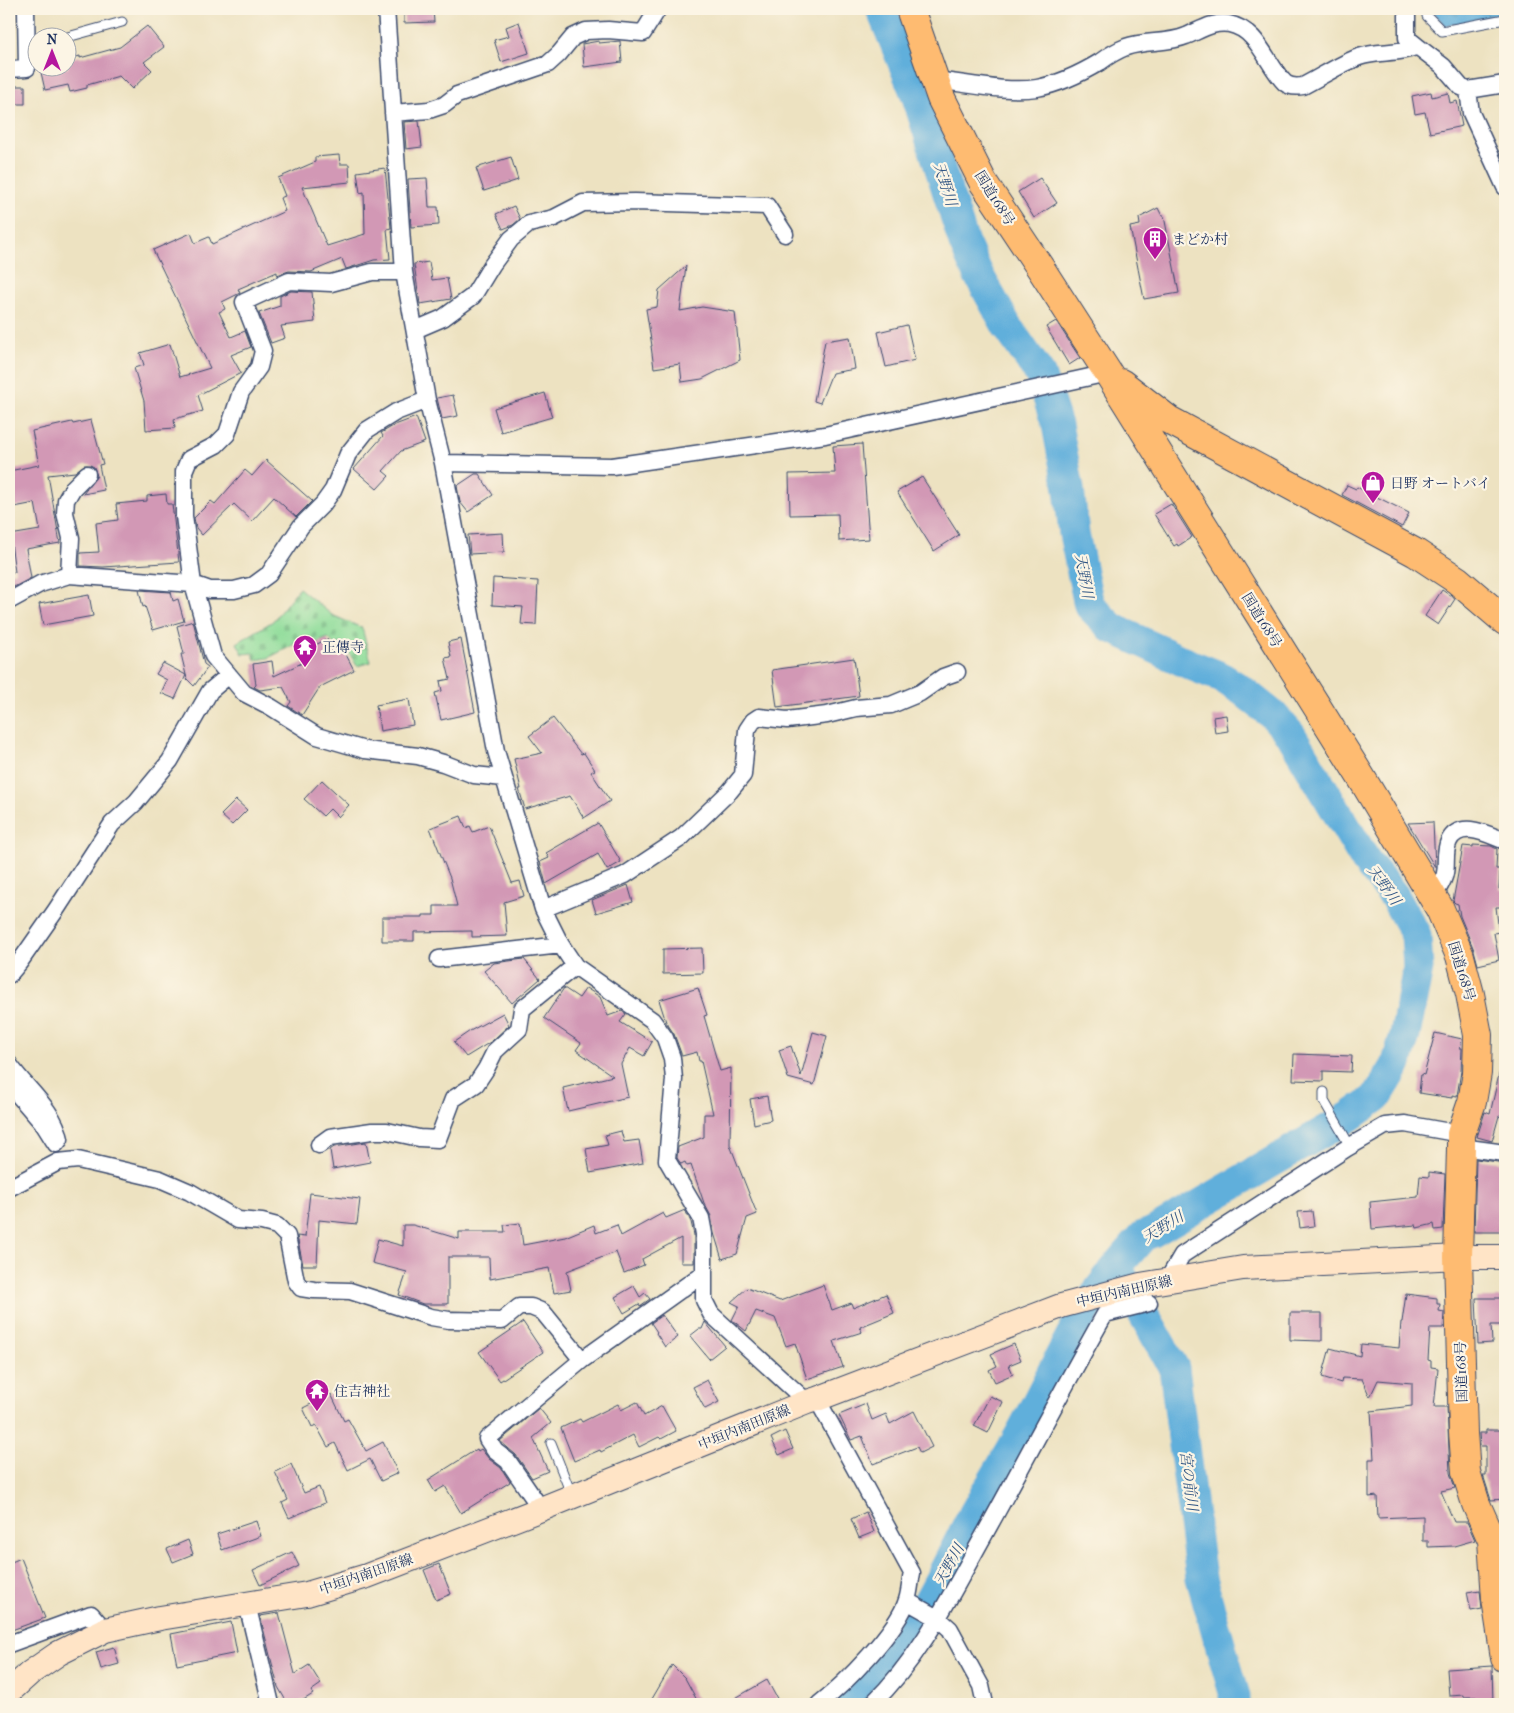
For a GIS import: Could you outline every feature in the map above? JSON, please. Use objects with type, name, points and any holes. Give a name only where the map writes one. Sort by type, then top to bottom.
[{"type":"highway","name":"国道168号","points":[[910,9],[941,98],[983,182],[1042,268],[1361,777],[1440,909],[1460,956],[1478,1035],[1477,1073],[1472,1102],[1461,1141],[1458,1257],[1463,1433],[1466,1472],[1476,1504],[1492,1540],[1496,1600],[1505,1658]]},
{"type":"highway","name":"国道168号","points":[[1107,373],[1169,420],[1416,553],[1457,580],[1505,621]]},
{"type":"main road","name":"中垣内南田原線","points":[[9,1692],[30,1673],[59,1653],[105,1630],[160,1618],[307,1594],[367,1576],[541,1509],[812,1400],[1061,1306],[1141,1295],[1168,1280],[1243,1268],[1458,1257],[1505,1257]]},
{"type":"street","points":[[26,9],[29,28]]},
{"type":"street","points":[[386,9],[404,272],[427,400],[443,463],[496,751],[543,909],[561,945],[575,966],[652,1020],[665,1038],[672,1058],[674,1079],[667,1160],[701,1218],[704,1234],[704,1300],[712,1314],[812,1400],[912,1573],[907,1601],[895,1623],[868,1657],[832,1694],[819,1704]]},
{"type":"street","points":[[393,112],[429,110],[444,105],[457,95],[548,64],[572,36],[586,31],[608,30],[643,33],[658,9]]},
{"type":"street","points":[[1407,9],[1407,38],[1443,66],[1461,87],[1468,90],[1505,84]]},
{"type":"street","points":[[935,80],[1009,88],[1035,88],[1067,79],[1128,46],[1167,41],[1216,24],[1229,24],[1242,29],[1254,38],[1286,84],[1296,88],[1360,57],[1409,50],[1417,46]]},
{"type":"street","points":[[9,68],[27,68],[28,64]]},
{"type":"street","points":[[1468,90],[1471,113],[1505,187]]},
{"type":"street","points":[[415,330],[442,318],[473,296],[511,239],[529,224],[554,218],[583,203],[644,202],[767,206],[785,234]]},
{"type":"street","points":[[404,272],[372,272],[331,283],[289,280],[244,302],[263,351],[259,367],[241,392],[227,434],[216,445],[189,459],[184,472],[184,516],[193,584],[213,656],[244,693],[271,707],[317,736],[365,750],[418,756],[444,762],[474,774],[504,778]]},
{"type":"street","points":[[443,463],[612,466],[825,435],[1107,373]]},
{"type":"street","points":[[9,600],[40,584],[68,575],[193,584],[210,590],[234,590],[254,585],[269,574],[301,526],[324,504],[333,490],[348,454],[366,430],[396,412],[427,400]]},
{"type":"street","points":[[68,575],[71,538],[65,513],[66,500],[73,488],[87,474]]},
{"type":"street","points":[[543,909],[625,875],[681,838],[730,791],[743,775],[747,730],[753,721],[759,717],[787,720],[826,715],[856,708],[891,705],[920,692],[943,677],[957,672]]},
{"type":"street","points":[[9,975],[56,910],[75,878],[112,824],[136,802],[170,761],[210,691],[229,675]]},
{"type":"street","points":[[1433,898],[1445,875],[1446,852],[1449,841],[1457,833],[1467,829],[1505,841]]},
{"type":"street","points":[[439,959],[561,945]]},
{"type":"street","points":[[319,1145],[330,1137],[372,1131],[387,1131],[419,1138],[438,1139],[453,1099],[476,1084],[495,1051],[519,1029],[522,1009],[575,966]]},
{"type":"street","points":[[9,1064],[47,1110],[57,1126],[60,1139],[56,1144]]},
{"type":"street","points":[[9,1084],[44,1125],[56,1144],[58,1162]]},
{"type":"street","points":[[1168,1280],[1182,1255],[1347,1142],[1385,1126],[1405,1124],[1505,1152]]},
{"type":"street","points":[[9,1188],[58,1162],[78,1160],[160,1179],[190,1192],[238,1220],[262,1222],[277,1226],[288,1236],[296,1281],[300,1288],[350,1291],[431,1317],[449,1320],[502,1321],[519,1307],[531,1307],[543,1312],[582,1360]]},
{"type":"street","points":[[541,1509],[508,1461],[495,1451],[487,1440],[582,1360],[704,1273]]},
{"type":"street","points":[[872,1704],[885,1692],[908,1664],[939,1619],[1046,1418],[1105,1314],[1141,1295]]},
{"type":"street","points":[[907,1601],[939,1619],[950,1629],[981,1686],[985,1704]]},
{"type":"street","points":[[247,1604],[271,1704]]},
{"type":"street","points":[[9,1644],[91,1614],[105,1630]]},
{"type":"lane","points":[[1427,16],[1442,30],[1505,19]]},
{"type":"lane","points":[[78,34],[122,22]]},
{"type":"lane","points":[[1324,1092],[1324,1101],[1328,1110],[1347,1142]]},
{"type":"lane","points":[[551,1443],[572,1496]]},
{"type":"green space","points":[[299,588],[332,615],[362,628],[371,662],[357,666],[343,643],[335,645],[328,638],[313,644],[309,637],[268,658],[255,660],[253,653],[243,654],[237,643],[273,621]]},
{"type":"water","points":[[1421,9],[1505,9],[1505,14],[1446,26],[1433,13],[1421,14]]},
{"type":"building","points":[[404,9],[433,9],[434,22],[404,23]]},
{"type":"building","points":[[519,22],[529,53],[501,62],[494,40],[509,36],[506,27]]},
{"type":"building","points":[[147,26],[164,47],[144,62],[152,70],[132,89],[119,76],[70,92],[68,85],[45,90],[42,78],[78,78],[78,56],[80,56],[80,58],[120,47]]},
{"type":"building","points":[[599,41],[599,43],[620,41],[622,62],[584,67],[582,44]]},
{"type":"building","points":[[9,86],[25,86],[25,104],[9,104]]},
{"type":"building","points":[[1431,92],[1432,97],[1448,93],[1450,103],[1457,101],[1462,126],[1430,133],[1425,112],[1415,114],[1412,96]]},
{"type":"building","points":[[419,121],[422,147],[406,149],[404,122]]},
{"type":"building","points":[[339,155],[340,164],[349,164],[350,182],[302,187],[327,246],[365,234],[364,192],[360,193],[357,172],[385,168],[391,228],[387,229],[390,259],[374,260],[346,269],[342,259],[311,272],[289,271],[277,275],[277,272],[238,289],[240,293],[222,302],[225,309],[219,312],[231,337],[245,331],[251,347],[231,355],[241,373],[198,395],[203,411],[174,419],[175,428],[146,430],[144,401],[134,368],[144,365],[140,353],[170,344],[180,377],[210,368],[153,250],[191,233],[195,243],[209,237],[212,244],[285,211],[280,198],[285,196],[278,178],[315,162],[315,157]]},
{"type":"building","points":[[511,157],[518,180],[484,191],[476,168]]},
{"type":"building","points":[[427,178],[429,207],[438,207],[439,225],[411,227],[408,179]]},
{"type":"building","points":[[1040,178],[1057,203],[1034,218],[1018,192]]},
{"type":"building","points":[[514,206],[520,219],[513,225],[503,229],[496,214]]},
{"type":"building","name":"まどか村","points":[[1158,208],[1162,216],[1164,216],[1179,293],[1144,299],[1130,227],[1140,225],[1139,218]]},
{"type":"building","points":[[429,262],[432,280],[447,278],[451,299],[420,304],[414,264]]},
{"type":"building","points":[[686,266],[680,311],[702,307],[735,312],[740,360],[702,379],[682,382],[680,364],[654,368],[646,309],[657,307],[659,290]]},
{"type":"building","points":[[291,291],[312,292],[315,322],[281,326],[285,338],[271,343],[259,313],[280,306],[280,296]]},
{"type":"building","points":[[1056,321],[1080,358],[1069,365],[1046,327]]},
{"type":"building","points":[[907,325],[915,360],[886,367],[878,332]]},
{"type":"building","points":[[850,337],[855,369],[832,373],[820,403],[814,401],[825,341]]},
{"type":"building","points":[[545,393],[552,417],[501,432],[494,408]]},
{"type":"building","points":[[453,395],[458,416],[442,419],[437,398]]},
{"type":"building","points":[[416,417],[425,442],[401,451],[383,471],[389,476],[377,489],[354,469],[383,436],[381,433]]},
{"type":"building","points":[[91,420],[103,464],[99,465],[104,490],[83,494],[97,476],[94,467],[90,465],[84,465],[75,472],[48,475],[60,543],[26,549],[31,578],[16,586],[9,587],[9,573],[15,572],[10,535],[40,530],[35,503],[9,508],[9,471],[39,465],[32,431],[72,422],[73,424]]},
{"type":"building","points":[[862,444],[869,539],[839,541],[838,514],[790,515],[789,474],[835,473],[833,446]]},
{"type":"building","points":[[266,460],[312,501],[296,517],[274,497],[252,521],[234,504],[202,535],[196,528],[194,518],[211,501],[215,504],[245,470],[252,476]]},
{"type":"building","points":[[475,474],[479,474],[493,495],[468,512],[460,502],[457,486]]},
{"type":"building","points":[[922,477],[959,535],[934,551],[897,492]]},
{"type":"building","name":"日野 オートバイ","points":[[1347,485],[1356,489],[1357,487],[1409,513],[1402,527],[1342,495]]},
{"type":"building","points":[[166,494],[167,504],[172,504],[179,562],[103,567],[80,566],[80,553],[99,552],[96,523],[118,520],[116,504],[147,501],[147,496]]},
{"type":"building","points":[[1171,504],[1192,537],[1178,546],[1177,544],[1174,546],[1154,514]]},
{"type":"building","points":[[503,533],[504,552],[470,554],[468,535]]},
{"type":"building","points":[[493,578],[538,581],[536,625],[521,624],[523,607],[492,605]]},
{"type":"building","points":[[139,590],[171,592],[173,601],[178,599],[184,621],[153,630],[145,606],[143,607]]},
{"type":"building","points":[[1442,590],[1455,599],[1438,625],[1425,616]]},
{"type":"building","points":[[89,595],[93,616],[43,625],[39,604]]},
{"type":"building","points":[[193,621],[204,664],[208,667],[194,686],[187,679],[181,654],[184,654],[177,626]]},
{"type":"building","points":[[327,639],[332,650],[341,645],[354,670],[320,687],[302,715],[288,706],[291,702],[283,687],[260,690],[254,687],[256,685],[253,664],[272,661],[274,676],[304,662],[300,653]]},
{"type":"building","points":[[461,639],[475,712],[441,720],[435,693],[442,691],[440,681],[450,679],[445,658],[451,657],[448,642]]},
{"type":"building","points":[[854,658],[859,696],[777,707],[772,670]]},
{"type":"building","points":[[163,663],[186,675],[175,699],[161,693],[167,680],[156,674]]},
{"type":"building","points":[[409,699],[413,725],[380,731],[376,705]]},
{"type":"building","points":[[1226,715],[1228,731],[1215,733],[1213,717]]},
{"type":"building","points":[[553,718],[581,754],[584,753],[595,770],[591,772],[610,801],[584,818],[570,796],[525,809],[519,789],[521,789],[514,759],[542,753],[529,736]]},
{"type":"building","points":[[322,780],[349,805],[338,817],[330,809],[323,816],[304,799]]},
{"type":"building","points":[[236,800],[247,810],[232,825],[221,815]]},
{"type":"building","points":[[461,816],[466,828],[470,826],[473,832],[489,826],[512,883],[520,881],[524,896],[504,902],[507,936],[472,937],[472,931],[414,932],[414,941],[382,941],[382,917],[423,917],[423,915],[434,915],[434,906],[457,906],[450,878],[430,828]]},
{"type":"building","points":[[1433,822],[1435,867],[1408,823]]},
{"type":"building","points":[[598,823],[621,862],[607,870],[598,854],[546,884],[540,862],[549,858],[546,853]]},
{"type":"building","points":[[1473,845],[1491,846],[1497,849],[1496,869],[1499,869],[1500,872],[1499,889],[1505,889],[1505,907],[1496,907],[1499,932],[1494,933],[1499,960],[1478,965],[1460,916],[1458,904],[1453,901],[1463,846],[1473,847]]},
{"type":"building","points":[[628,885],[633,902],[596,913],[592,900]]},
{"type":"building","points":[[702,948],[703,973],[663,974],[663,949]]},
{"type":"building","points":[[524,959],[540,979],[512,1003],[484,971],[494,963]]},
{"type":"building","points":[[564,988],[579,998],[586,988],[600,997],[608,1016],[622,1011],[626,1014],[620,1022],[652,1042],[644,1056],[630,1048],[621,1064],[628,1097],[568,1111],[563,1088],[613,1076],[576,1050],[581,1043],[544,1018]]},
{"type":"building","points":[[698,988],[707,1015],[704,1016],[720,1071],[731,1068],[730,1145],[757,1214],[747,1218],[737,1254],[722,1259],[711,1216],[704,1203],[691,1165],[687,1166],[685,1162],[681,1164],[677,1158],[678,1147],[704,1137],[704,1114],[713,1114],[701,1061],[699,1061],[697,1052],[682,1056],[674,1034],[666,1022],[659,1000]]},
{"type":"building","points":[[503,1013],[509,1025],[492,1041],[466,1057],[454,1042]]},
{"type":"building","points":[[813,1032],[827,1036],[814,1085],[788,1078],[779,1050],[791,1046],[801,1076]]},
{"type":"building","points":[[1435,1033],[1462,1039],[1460,1048],[1462,1048],[1461,1071],[1457,1096],[1452,1095],[1452,1098],[1419,1093],[1421,1074],[1424,1075]]},
{"type":"building","points":[[1294,1054],[1352,1056],[1351,1072],[1323,1071],[1323,1081],[1293,1080]]},
{"type":"building","points":[[1500,1070],[1505,1071],[1505,1118],[1499,1116],[1492,1141],[1477,1137],[1485,1112],[1490,1114]]},
{"type":"building","points":[[767,1096],[771,1120],[754,1124],[750,1099]]},
{"type":"building","points":[[621,1131],[624,1142],[639,1140],[643,1163],[590,1173],[586,1149],[608,1145],[605,1135]]},
{"type":"building","points":[[366,1142],[370,1162],[333,1169],[330,1150],[334,1147]]},
{"type":"building","points":[[1476,1159],[1505,1163],[1505,1230],[1503,1232],[1474,1232]]},
{"type":"building","points":[[1429,1172],[1445,1174],[1443,1229],[1435,1230],[1434,1224],[1417,1228],[1416,1225],[1372,1229],[1370,1202],[1418,1197],[1420,1176],[1429,1177]]},
{"type":"building","points":[[310,1193],[360,1199],[357,1224],[319,1220],[317,1265],[303,1265],[297,1236],[305,1237]]},
{"type":"building","points":[[685,1210],[691,1222],[694,1235],[694,1263],[681,1263],[681,1238],[642,1259],[644,1265],[624,1273],[616,1252],[567,1271],[571,1290],[554,1293],[549,1268],[490,1279],[489,1257],[448,1257],[448,1304],[423,1304],[399,1295],[407,1272],[372,1263],[378,1239],[403,1246],[403,1225],[413,1225],[459,1239],[459,1232],[505,1232],[504,1225],[520,1223],[523,1245],[565,1237],[594,1225],[596,1233],[617,1225],[621,1236],[663,1213],[666,1218]]},
{"type":"building","points":[[1312,1211],[1314,1226],[1300,1228],[1298,1212]]},
{"type":"building","points":[[823,1285],[832,1310],[851,1303],[853,1308],[886,1294],[894,1313],[860,1327],[862,1332],[834,1341],[843,1367],[807,1379],[795,1343],[786,1346],[775,1318],[756,1311],[746,1331],[732,1320],[739,1306],[731,1302],[747,1288],[780,1301]]},
{"type":"building","points":[[634,1286],[640,1297],[645,1293],[650,1299],[624,1313],[615,1297]]},
{"type":"building","points":[[1406,1294],[1437,1298],[1437,1304],[1440,1304],[1439,1311],[1444,1312],[1443,1328],[1430,1328],[1428,1360],[1431,1361],[1431,1367],[1438,1368],[1434,1407],[1447,1407],[1450,1473],[1455,1488],[1441,1491],[1454,1522],[1467,1522],[1475,1540],[1454,1546],[1428,1547],[1428,1541],[1423,1541],[1423,1516],[1378,1518],[1377,1496],[1369,1497],[1369,1459],[1374,1459],[1371,1411],[1412,1406],[1412,1383],[1378,1380],[1370,1397],[1362,1379],[1342,1378],[1341,1383],[1322,1377],[1330,1348],[1360,1356],[1361,1344],[1399,1348]]},
{"type":"building","points":[[1476,1298],[1505,1298],[1505,1322],[1502,1322],[1502,1325],[1491,1325],[1492,1343],[1478,1344]]},
{"type":"building","points":[[1290,1313],[1322,1313],[1322,1341],[1290,1340]]},
{"type":"building","points":[[662,1315],[678,1337],[665,1347],[651,1323]]},
{"type":"building","points":[[523,1322],[543,1352],[500,1381],[479,1352]]},
{"type":"building","points":[[705,1322],[725,1346],[709,1359],[690,1336],[699,1329],[702,1329]]},
{"type":"building","points":[[1014,1344],[1021,1360],[1009,1365],[1013,1374],[995,1382],[989,1370],[997,1366],[991,1354]]},
{"type":"building","points":[[707,1380],[719,1402],[705,1409],[693,1387]]},
{"type":"building","points":[[331,1394],[344,1421],[348,1419],[366,1451],[383,1442],[398,1473],[381,1481],[370,1459],[348,1470],[335,1443],[328,1447],[316,1425],[312,1427],[303,1408]]},
{"type":"building","points":[[990,1396],[1003,1402],[988,1433],[974,1426]]},
{"type":"building","points":[[637,1402],[644,1416],[662,1406],[676,1431],[639,1447],[633,1435],[601,1452],[600,1450],[574,1461],[561,1428],[580,1419],[582,1422],[618,1404],[621,1410]]},
{"type":"building","points":[[866,1404],[872,1420],[886,1414],[890,1424],[914,1411],[932,1447],[920,1453],[917,1447],[873,1464],[862,1436],[851,1440],[839,1415]]},
{"type":"building","points":[[539,1408],[551,1423],[533,1438],[548,1471],[532,1478],[516,1455],[500,1441]]},
{"type":"building","points":[[1486,1430],[1505,1430],[1505,1499],[1491,1500],[1483,1475],[1486,1475],[1486,1446],[1480,1446],[1479,1433],[1486,1433]]},
{"type":"building","points":[[785,1431],[793,1449],[779,1455],[771,1438]]},
{"type":"building","points":[[477,1449],[478,1451],[481,1449],[489,1459],[501,1468],[510,1482],[461,1513],[445,1486],[435,1492],[428,1480]]},
{"type":"building","points":[[291,1464],[304,1493],[319,1487],[325,1503],[289,1518],[282,1503],[288,1500],[275,1472]]},
{"type":"building","points":[[866,1512],[874,1532],[859,1538],[851,1519]]},
{"type":"building","points":[[256,1521],[261,1536],[222,1550],[217,1534]]},
{"type":"building","points":[[188,1540],[193,1554],[173,1562],[167,1549]]},
{"type":"building","points":[[292,1552],[299,1566],[260,1585],[253,1570]]},
{"type":"building","points":[[21,1558],[45,1618],[9,1631],[9,1563]]},
{"type":"building","points":[[439,1564],[451,1594],[436,1600],[424,1570]]},
{"type":"building","points":[[1480,1590],[1482,1609],[1471,1611],[1467,1592]]},
{"type":"building","points":[[279,1613],[295,1674],[309,1665],[321,1684],[311,1691],[313,1694],[297,1704],[288,1704],[278,1687],[260,1616]]},
{"type":"building","points":[[231,1622],[237,1653],[177,1665],[171,1634]]},
{"type":"building","points":[[114,1647],[119,1664],[101,1669],[96,1652]]},
{"type":"building","points":[[672,1665],[685,1678],[699,1704],[649,1704]]},
{"type":"building","points":[[1492,1666],[1493,1704],[1476,1704],[1476,1697],[1464,1697],[1464,1695],[1449,1696],[1447,1669]]},
{"type":"building","points":[[767,1680],[780,1704],[725,1704]]},
{"type":"waterway","name":"天野川","points":[[849,1704],[887,1664],[917,1621],[974,1513],[1024,1427],[1059,1358],[1108,1277],[1143,1236],[1153,1232],[1349,1117],[1377,1097],[1396,1066],[1405,1035],[1418,968],[1416,935],[1394,896],[1366,861],[1291,735],[1274,716],[1243,691],[1221,677],[1112,628],[1089,605],[1074,534],[1069,489],[1057,425],[1040,374],[1008,328],[978,274],[964,243],[917,97],[881,9]]},
{"type":"waterway","name":"宮の前川","points":[[1121,1275],[1174,1368],[1201,1578],[1235,1696],[1235,1704]]},
{"type":"place","name":"まどか村","points":[[1155,260]]},
{"type":"place","name":"日野 オートバイ","points":[[1373,504]]},
{"type":"place","name":"正傳寺","points":[[305,668]]},
{"type":"place","name":"住吉神社","points":[[317,1412]]}]
